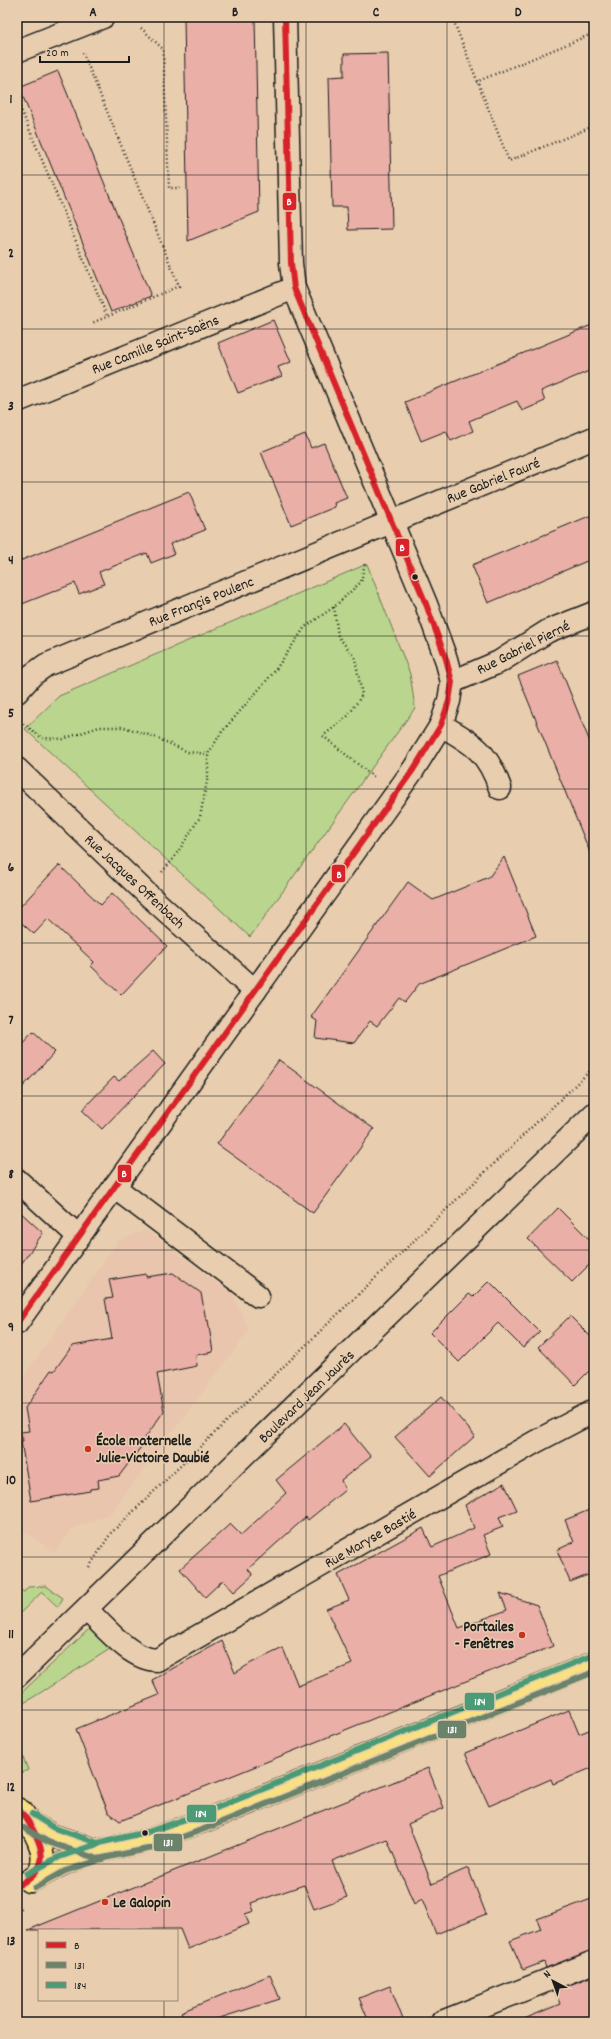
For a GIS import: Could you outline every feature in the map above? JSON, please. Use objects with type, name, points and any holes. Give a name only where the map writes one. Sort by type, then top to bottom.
[{"type":"main road","points":[[24,1883],[62,1864],[98,1851],[150,1840],[209,1819],[594,1663]]},
{"type":"main road","points":[[23,1815],[51,1835],[98,1851]]},
{"type":"main road","points":[[23,1815],[41,1843],[43,1857],[40,1868],[24,1883]]},
{"type":"street","points":[[17,51],[103,17]]},
{"type":"street","points":[[17,1323],[428,749],[441,725],[449,701],[452,682],[446,659],[426,604],[294,288],[291,263],[285,17]]},
{"type":"street","name":"Rue Camille Saint-Saëns","points":[[17,401],[294,288]]},
{"type":"street","name":"Rue Gabriel Fauré","points":[[392,521],[594,438]]},
{"type":"street","name":"Rue Françis Poulenc","points":[[17,692],[32,675],[46,664],[392,521]]},
{"type":"street","name":"Rue Gabriel Pierné","points":[[452,682],[499,662],[548,631],[594,613]]},
{"type":"street","points":[[441,725],[473,743],[484,754],[493,768],[500,788]]},
{"type":"street","name":"Rue Jacques Offenbach","points":[[17,769],[145,892],[255,991]]},
{"type":"street","name":"Boulevard Jean Jaurès","points":[[17,1676],[87,1610],[594,1114]]},
{"type":"street","points":[[17,1180],[78,1236]]},
{"type":"street","points":[[114,1187],[258,1296]]},
{"type":"street","name":"Rue Maryse Bastié","points":[[87,1610],[134,1653],[146,1660],[157,1660],[535,1442],[594,1411]]},
{"type":"street","points":[[442,2022],[594,1962]]},
{"type":"path","points":[[452,17],[476,82],[509,161],[594,126]]},
{"type":"path","points":[[141,28],[163,48],[169,188],[180,188]]},
{"type":"path","points":[[476,82],[594,33]]},
{"type":"path","points":[[82,52],[179,286],[92,323]]},
{"type":"path","points":[[17,100],[107,316]]},
{"type":"path","points":[[145,892],[174,858],[200,817],[208,776],[208,754],[221,733],[274,672],[305,627],[334,607],[361,582],[366,556],[359,535]]},
{"type":"path","points":[[334,607],[338,636],[355,658],[362,695],[348,716],[323,736],[396,794]]},
{"type":"path","points":[[17,720],[42,738],[63,739],[99,727],[124,727],[155,737],[188,752],[208,754]]},
{"type":"path","points":[[85,1573],[110,1533],[594,1067]]},
{"type":"shaded area","name":"École maternelle Julie-Victoire Daubié","points":[[146,1230],[233,1294],[249,1331],[111,1513],[73,1529],[54,1553],[17,1526],[17,1386],[118,1241]]},
{"type":"green space","points":[[367,564],[410,674],[415,708],[250,937],[25,729],[59,696]]},
{"type":"green space","points":[[46,1586],[63,1598],[58,1607],[42,1592],[17,1616],[17,1588],[24,1592],[28,1587]]},
{"type":"green space","points":[[89,1629],[110,1649],[24,1703],[17,1697]]},
{"type":"green space","points":[[17,1742],[28,1770],[17,1775]]},
{"type":"building","points":[[184,17],[255,17],[259,212],[188,241]]},
{"type":"building","points":[[388,53],[392,229],[348,230],[347,207],[332,207],[329,77],[344,76],[344,54]]},
{"type":"building","points":[[58,71],[151,296],[111,312],[19,87]]},
{"type":"building","points":[[273,320],[291,362],[278,367],[282,376],[238,393],[218,343]]},
{"type":"building","points":[[594,324],[594,369],[541,391],[545,401],[522,411],[517,401],[469,421],[473,431],[451,441],[446,431],[421,441],[405,402]]},
{"type":"building","points":[[305,434],[311,448],[324,443],[347,498],[334,503],[335,507],[291,525],[261,452]]},
{"type":"building","points":[[189,492],[205,530],[170,544],[174,554],[151,563],[147,553],[99,572],[104,584],[79,594],[75,583],[17,606],[17,562]]},
{"type":"building","points":[[594,514],[594,558],[488,603],[472,565]]},
{"type":"building","points":[[557,660],[594,752],[593,860],[518,676]]},
{"type":"building","points":[[504,857],[536,936],[419,984],[405,1002],[399,998],[377,1026],[370,1021],[354,1043],[315,1038],[317,1021],[311,1017],[408,882],[433,900],[489,877]]},
{"type":"building","points":[[59,865],[101,905],[112,893],[167,946],[121,995],[91,966],[94,962],[48,919],[34,934],[17,919],[17,910]]},
{"type":"building","points":[[33,1032],[55,1052],[17,1093],[17,1049]]},
{"type":"building","points":[[153,1051],[165,1064],[102,1129],[82,1110],[114,1077],[119,1081]]},
{"type":"building","points":[[279,1060],[374,1129],[313,1213],[217,1144]]},
{"type":"building","points":[[558,1208],[594,1244],[594,1260],[572,1282],[528,1239]]},
{"type":"building","points":[[17,1209],[43,1233],[17,1270]]},
{"type":"building","points":[[173,1273],[201,1293],[206,1320],[208,1320],[213,1352],[196,1355],[197,1366],[157,1374],[164,1411],[145,1438],[147,1439],[119,1476],[98,1480],[99,1488],[90,1489],[90,1491],[31,1501],[21,1441],[23,1441],[21,1432],[29,1431],[25,1408],[51,1370],[54,1371],[72,1346],[112,1339],[105,1299],[113,1298],[109,1280],[146,1274],[146,1277]]},
{"type":"building","points":[[489,1281],[540,1332],[523,1348],[498,1323],[459,1362],[430,1333],[469,1294],[473,1297]]},
{"type":"building","points":[[570,1316],[594,1340],[594,1366],[575,1385],[538,1347]]},
{"type":"building","points":[[441,1397],[475,1436],[430,1476],[395,1437]]},
{"type":"building","points":[[344,1424],[371,1457],[341,1480],[345,1490],[308,1520],[306,1517],[248,1569],[253,1575],[234,1592],[223,1580],[205,1597],[180,1569],[230,1524],[241,1535],[286,1493],[276,1480]]},
{"type":"building","points":[[504,1483],[517,1510],[499,1517],[503,1527],[483,1535],[491,1554],[438,1576],[459,1628],[507,1610],[500,1593],[537,1605],[553,1646],[120,1821],[108,1812],[76,1729],[159,1695],[152,1680],[222,1641],[235,1673],[251,1663],[283,1648],[298,1686],[352,1664],[326,1609],[349,1600],[338,1575],[423,1528],[432,1547],[474,1528],[465,1505]]},
{"type":"building","points":[[594,1508],[593,1588],[588,1575],[570,1582],[557,1550],[574,1542],[565,1520]]},
{"type":"building","points":[[569,1710],[579,1734],[594,1728],[594,1767],[553,1784],[551,1779],[489,1806],[465,1753]]},
{"type":"building","points":[[428,1768],[444,1808],[408,1824],[432,1884],[468,1868],[486,1914],[436,1934],[422,1899],[414,1904],[387,1839],[332,1861],[347,1897],[314,1909],[304,1885],[251,1903],[254,1911],[245,1914],[249,1924],[188,1949],[180,1929],[28,1930]]},
{"type":"building","points":[[594,1898],[594,1950],[546,1968],[544,1962],[523,1970],[510,1941],[541,1929],[537,1919]]},
{"type":"building","points":[[270,1975],[280,1999],[207,2022],[185,2022],[181,2012]]},
{"type":"building","points":[[594,1975],[594,2022],[517,2022],[560,2004],[555,1991]]},
{"type":"building","points":[[390,1986],[404,2022],[369,2022],[359,1998]]},
{"type":"transit line","name":"B","points":[[17,1323],[413,770],[441,725],[449,701],[452,682],[446,659],[426,604],[294,288],[291,263],[285,17]]},
{"type":"transit line","name":"184","points":[[32,1814],[54,1828],[98,1843],[148,1832],[206,1812],[591,1656]]},
{"type":"transit line","name":"131","points":[[24,1828],[48,1842],[98,1859],[153,1848],[212,1826],[594,1672]]},
{"type":"transit line","name":"B","points":[[17,1809],[24,1815],[32,1828],[37,1838],[42,1855],[41,1862],[33,1875],[17,1886]]},
{"type":"transit line","name":"184","points":[[27,1874],[59,1857],[112,1839]]},
{"type":"transit line","name":"131","points":[[35,1888],[65,1871],[116,1855]]},
{"type":"place","name":"École maternelle Julie-Victoire Daubié","points":[[88,1449]]},
{"type":"place","name":"Portailes - Fenêtres","points":[[522,1635]]},
{"type":"place","name":"Le Galopin","points":[[105,1902]]}]
